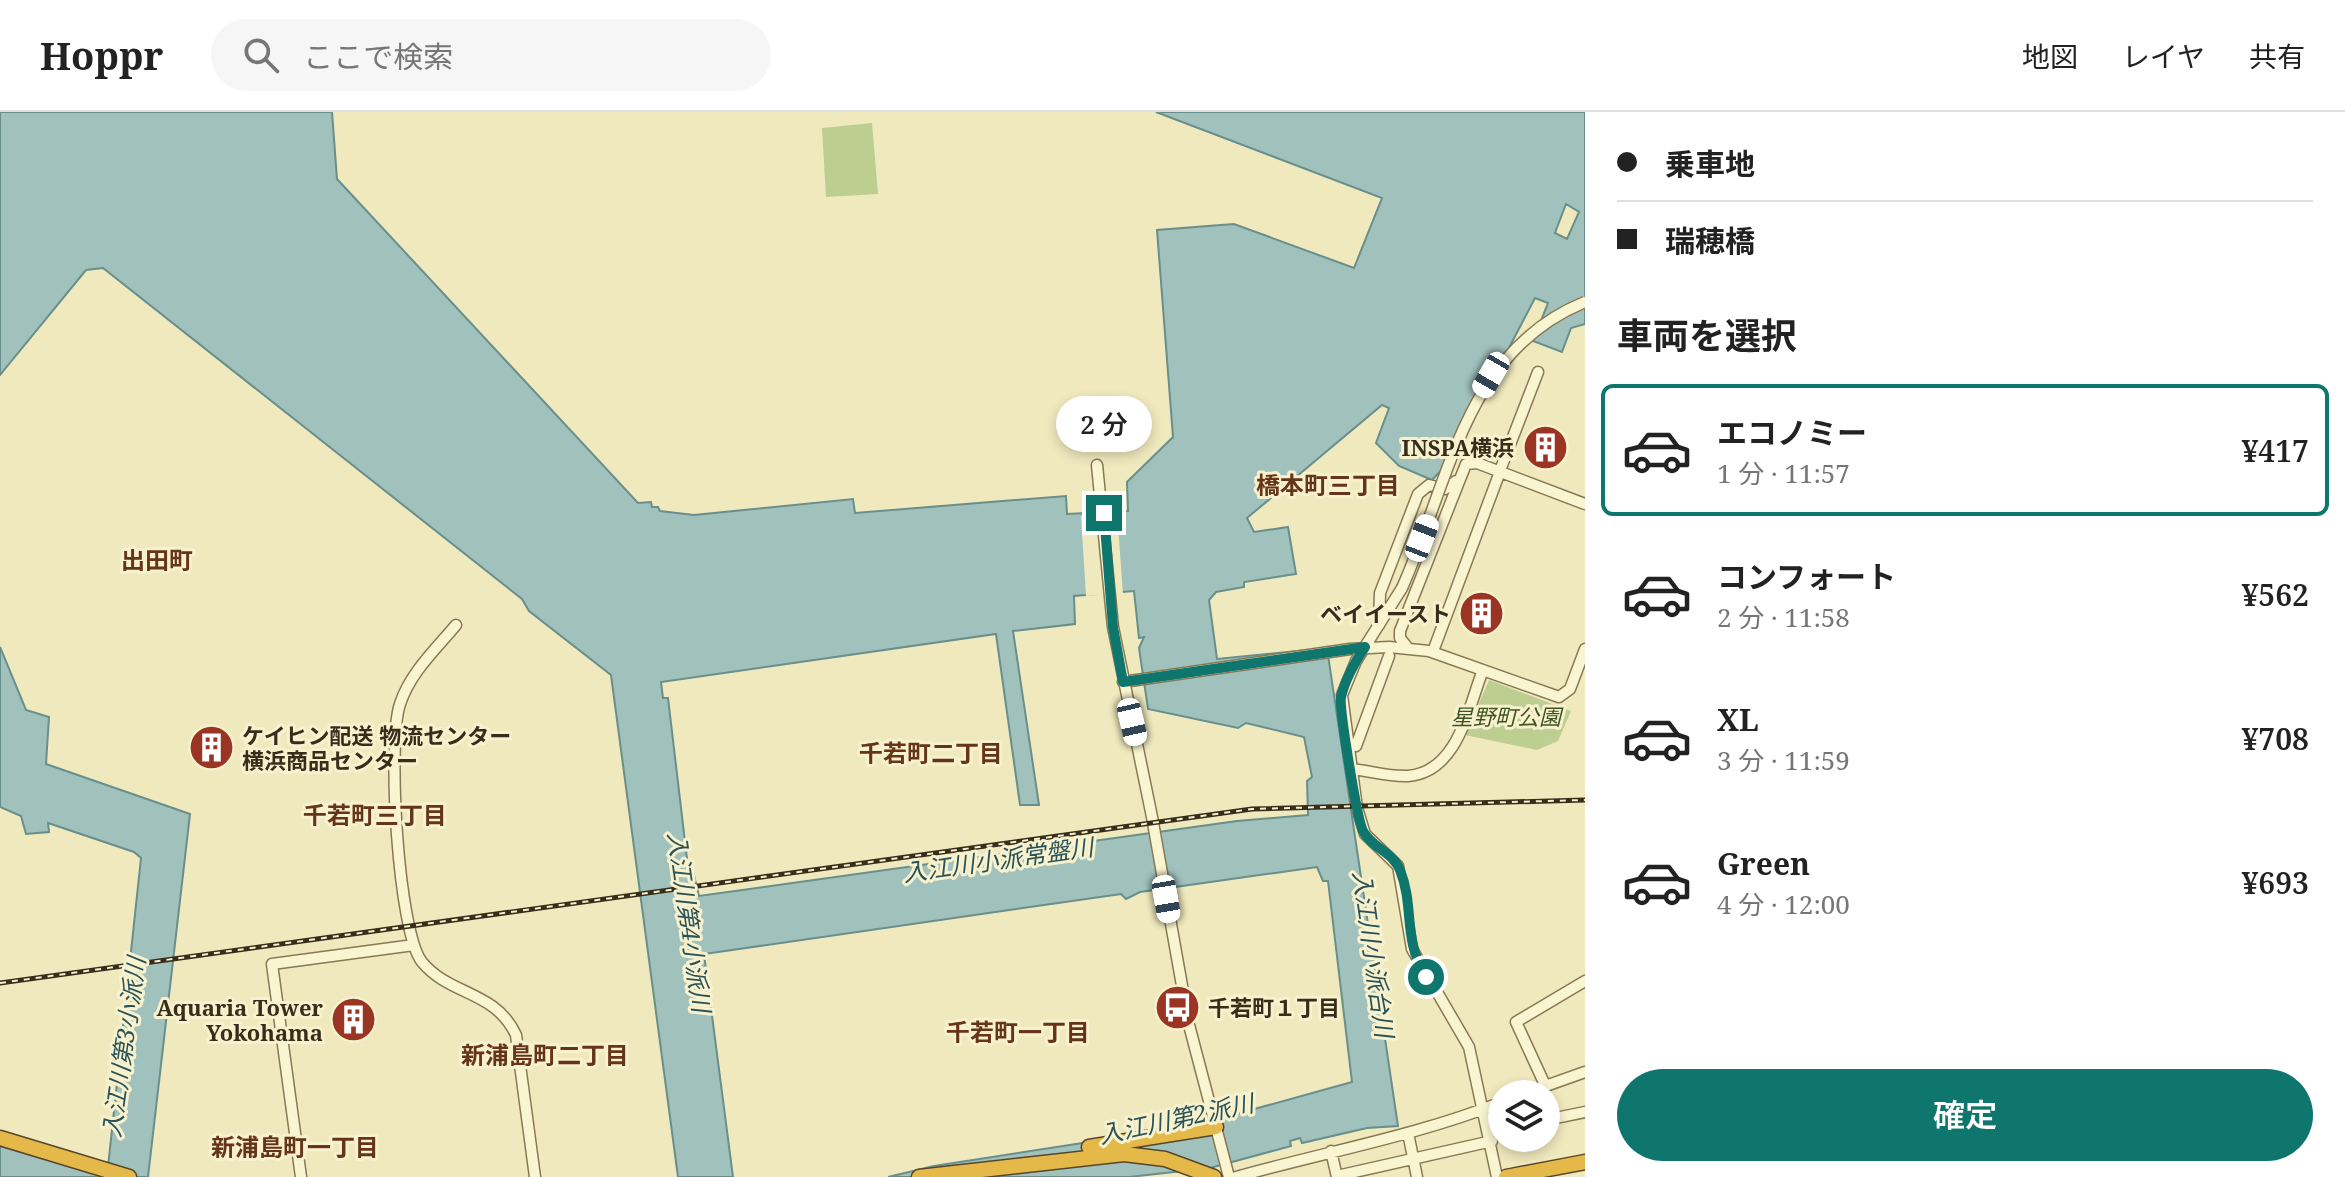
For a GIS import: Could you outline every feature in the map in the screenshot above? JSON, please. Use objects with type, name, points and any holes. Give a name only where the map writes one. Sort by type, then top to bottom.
[{"type":"highway","points":[[919,1177],[997,1158],[1216,1127]]},
{"type":"highway","points":[[0,1138],[129,1177]]},
{"type":"highway","points":[[0,1146],[97,1177]]},
{"type":"highway","points":[[935,1174],[1124,1154],[1165,1159],[1214,1177]]},
{"type":"highway","points":[[1506,1177],[1585,1162]]},
{"type":"highway","points":[[972,1177],[1122,1164],[1149,1166],[1190,1177]]},
{"type":"highway","points":[[1558,1177],[1585,1172]]},
{"type":"street","points":[[1488,1125],[1466,1039],[1418,963],[1410,941],[1403,878],[1393,858],[1370,840],[1361,826],[1342,695],[1365,647],[1402,588],[1467,421],[1491,375],[1522,340],[1555,316],[1585,302]]},
{"type":"street","points":[[1435,646],[1538,372]]},
{"type":"street","points":[[1408,648],[1400,631],[1463,467],[1475,463],[1585,504]]},
{"type":"street","points":[[1097,465],[1110,594],[1123,682],[1155,834],[1189,1025],[1228,1171]]},
{"type":"street","points":[[1445,489],[1456,481]]},
{"type":"street","points":[[1379,627],[1380,593],[1418,494],[1429,485],[1445,489]]},
{"type":"street","points":[[1445,489],[1449,501]]},
{"type":"street","points":[[456,625],[411,678],[394,727],[397,834],[414,945],[422,961],[436,974],[491,1003],[507,1016],[516,1035],[535,1177]]},
{"type":"street","points":[[1123,682],[1365,647],[1408,648],[1429,651],[1548,695],[1561,696],[1570,689],[1585,649]]},
{"type":"street","points":[[1356,746],[1389,656]]},
{"type":"street","points":[[1352,769],[1406,776],[1439,763],[1454,745],[1483,670]]},
{"type":"street","points":[[301,1177],[272,964],[414,945]]},
{"type":"street","points":[[1543,1080],[1516,1025],[1517,1020],[1585,981]]},
{"type":"street","points":[[1560,1080],[1585,1072]]},
{"type":"street","points":[[1236,1177],[1331,1151],[1422,1131],[1488,1107]]},
{"type":"street","points":[[1560,1117],[1585,1112]]},
{"type":"street","points":[[1408,1133],[1417,1177]]},
{"type":"street","points":[[1331,1151],[1337,1176],[1413,1160],[1488,1138]]},
{"type":"street","points":[[1493,1152],[1497,1177]]},
{"type":"green space","points":[[872,123],[878,194],[826,197],[822,128]]},
{"type":"green space","name":"星野町公園","points":[[1489,680],[1571,711],[1558,741],[1537,750],[1465,735]]},
{"type":"water","points":[[0,112],[332,112],[337,179],[638,503],[651,502],[652,507],[658,507],[660,511],[694,515],[853,499],[855,513],[1066,496],[1067,514],[1128,511],[1127,482],[1173,437],[1157,230],[1234,224],[1354,268],[1382,198],[1156,112],[1585,112],[1585,324],[1571,328],[1562,352],[1533,341],[1548,303],[1535,298],[1450,461],[1432,480],[1399,466],[1376,443],[1389,408],[1382,405],[1247,518],[1254,532],[1288,527],[1296,574],[1244,582],[1244,587],[1216,592],[1209,600],[1217,659],[1327,648],[1398,1126],[1367,1128],[1302,1143],[1300,1138],[1290,1141],[1291,1146],[1210,1168],[1129,1177],[888,1177],[934,1166],[1193,1126],[1352,1082],[1328,881],[1323,881],[1317,867],[1140,892],[1126,899],[1121,894],[704,954],[733,1177],[678,1177],[611,675],[529,611],[522,599],[103,268],[86,270],[0,375]],"holes":[[[1566,204],[1579,212],[1567,239],[1555,233]],[[1134,591],[1139,638],[1144,637],[1139,648],[1148,709],[1238,728],[1246,723],[1304,737],[1312,777],[1307,781],[1308,815],[1237,821],[699,896],[692,867],[688,867],[668,698],[663,698],[661,682],[996,634],[1020,805],[1039,805],[1013,631],[1075,624],[1074,596]]]},
{"type":"water","name":"入江川第3小派川","points":[[0,647],[26,710],[49,717],[46,764],[190,814],[148,1177],[0,1177],[0,1133],[108,1167],[141,858],[134,852],[48,823],[49,832],[26,834],[21,816],[0,807]]},
{"type":"pier","points":[[1117,512],[1123,594],[1086,596],[1081,516]]},
{"type":"railway","points":[[0,983],[1252,809],[1585,800]]},
{"type":"place","name":"INSPA横浜","points":[[1545,447]]},
{"type":"place","name":"ベイイースト","points":[[1482,613]]},
{"type":"place","name":"ケイヒン配送 物流センター 横浜商品センター","points":[[211,748]]},
{"type":"place","name":"千若町１丁目","points":[[1177,1007]]},
{"type":"place","name":"Aquaria Tower Yokohama","points":[[354,1020]]},
{"type":"district","name":"橋本町三丁目","points":[[1328,484]]},
{"type":"district","name":"出田町","points":[[157,559]]},
{"type":"district","name":"千若町二丁目","points":[[931,752]]},
{"type":"district","name":"千若町三丁目","points":[[375,814]]},
{"type":"district","name":"千若町一丁目","points":[[1018,1031]]},
{"type":"district","name":"新浦島町二丁目","points":[[545,1054]]},
{"type":"district","name":"新浦島町一丁目","points":[[295,1146]]},
{"type":"route","points":[[1104,513],[1113,627],[1123,682],[1365,647],[1353,667],[1341,701],[1357,808],[1365,834],[1389,854],[1400,870],[1410,941],[1426,977]]},
{"type":"water label","name":"入江川小派常盤川","points":[[998,859]]},
{"type":"water label","name":"入江川第4小派川","points":[[690,922]]},
{"type":"water label","name":"入江川小派台川","points":[[1374,954]]},
{"type":"water label","name":"入江川第2派川","points":[[1176,1118]]}]
